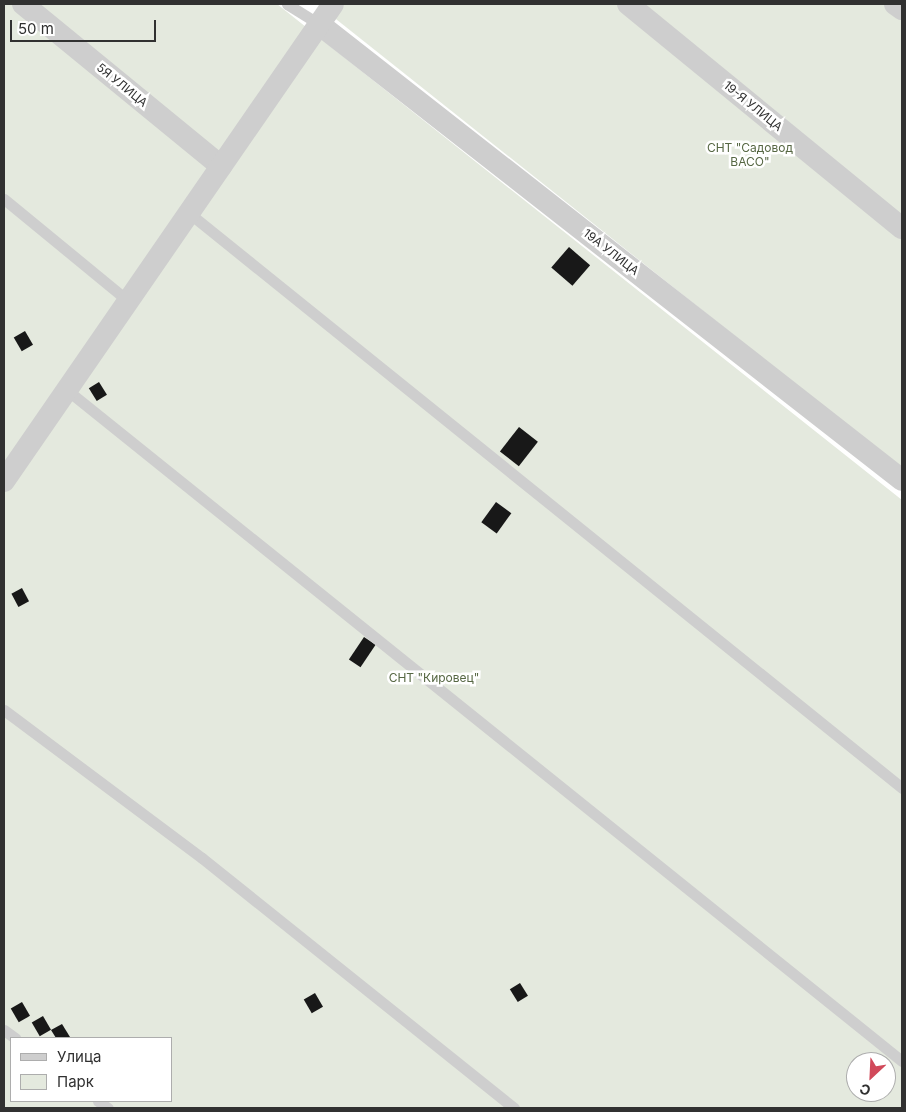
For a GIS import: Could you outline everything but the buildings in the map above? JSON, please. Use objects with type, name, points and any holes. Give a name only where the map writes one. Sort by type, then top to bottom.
[{"type":"street","name":"5Я УЛИЦА","points":[[23,4],[221,166]]},
{"type":"street","points":[[4,481],[333,4]]},
{"type":"street","name":"19-Я УЛИЦА","points":[[628,4],[902,228]]},
{"type":"street","points":[[895,4],[902,10]]},
{"type":"street","name":"19А УЛИЦА","points":[[319,24],[902,480]]},
{"type":"lane","points":[[287,4],[319,24]]},
{"type":"lane","points":[[4,199],[128,301]]},
{"type":"lane","points":[[189,213],[902,788]]},
{"type":"lane","points":[[66,390],[902,1061]]},
{"type":"lane","points":[[4,710],[202,858],[514,1108]]},
{"type":"green space","name":"СНТ \"Кировец\"","points":[[4,4],[277,4],[902,500],[902,1108],[4,1108]]},
{"type":"green space","name":"СНТ \"Садовод ВАСО\"","points":[[317,4],[902,4],[902,469]]}]
